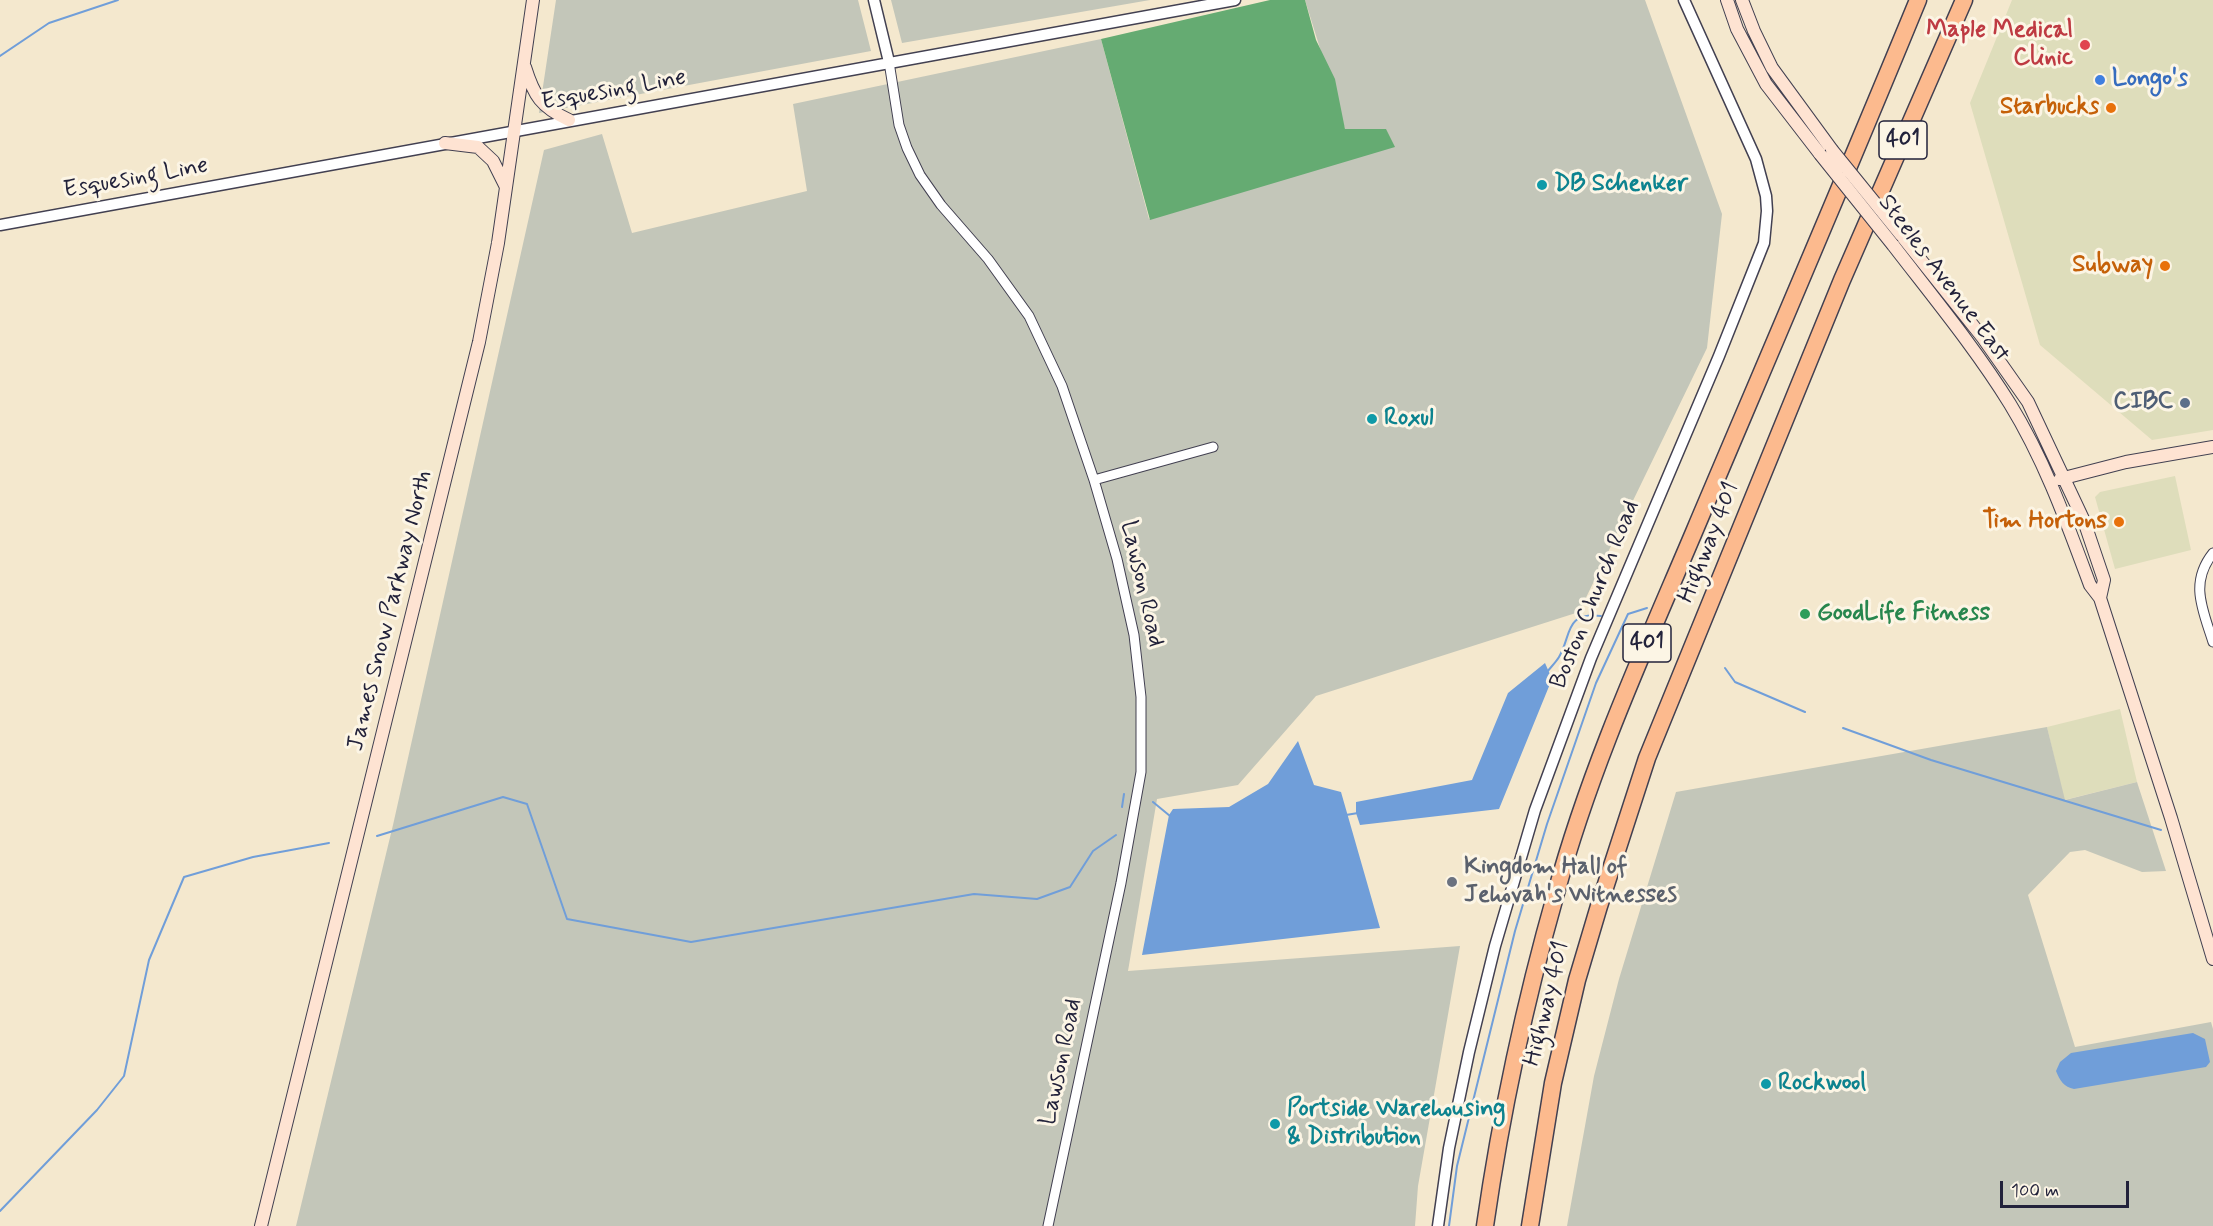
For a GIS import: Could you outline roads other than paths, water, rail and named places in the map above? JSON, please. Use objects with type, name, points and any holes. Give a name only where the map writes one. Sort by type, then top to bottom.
[{"type":"highway","name":"Highway 401","points":[[1485,1226],[1510,1078],[1556,891],[1605,744],[1918,0]]},
{"type":"highway","name":"Highway 401","points":[[1530,1226],[1553,1083],[1577,980],[1647,758],[1842,280],[1964,0]]},
{"type":"main road","name":"James Snow Parkway North","points":[[261,1226],[479,342],[498,243],[533,0]]},
{"type":"main road","name":"Steeles Avenue East","points":[[1726,0],[1737,29],[1766,84],[1983,338],[2028,402],[2084,521],[2104,580],[2100,598]]},
{"type":"main road","name":"Steeles Avenue East","points":[[1742,0],[1772,68],[1826,152]]},
{"type":"main road","points":[[524,63],[529,82],[540,101],[552,112],[569,120]]},
{"type":"main road","points":[[445,143],[478,147],[494,161],[506,187]]},
{"type":"main road","name":"Steeles Avenue East","points":[[1897,240],[2010,404],[2050,482],[2090,585],[2100,598],[2171,818],[2213,959]]},
{"type":"main road","points":[[2050,482],[2126,462],[2213,447]]},
{"type":"street","name":"Lawson Road","points":[[874,0],[889,62],[894,107],[907,148],[920,175],[941,205],[988,259],[1029,316],[1062,386],[1094,480],[1117,559],[1134,635],[1141,697],[1141,772],[1121,883],[1048,1226]]},
{"type":"street","name":"Esquesing Line","points":[[0,225],[1235,0]]},
{"type":"street","name":"Boston Church Road","points":[[1438,1226],[1449,1148],[1469,1052],[1495,946],[1535,810],[1592,658],[1764,243],[1766,195],[1756,159],[1684,0]]},
{"type":"street","points":[[1094,480],[1213,447]]},
{"type":"street","points":[[2213,553],[2206,561],[2199,578],[2199,596],[2213,642]]},
{"type":"water","points":[[1545,663],[1552,679],[1499,809],[1360,825],[1356,813],[1356,802],[1472,780],[1508,693]]},
{"type":"water","points":[[1298,741],[1314,785],[1341,792],[1380,928],[1142,955],[1169,815],[1173,809],[1229,807],[1268,784]]},
{"type":"water","points":[[2193,1033],[2205,1039],[2210,1062],[2206,1067],[2074,1089],[2063,1083],[2056,1071],[2060,1062],[2071,1053]]},
{"type":"waterway","points":[[0,56],[49,23],[118,0]]},
{"type":"waterway","points":[[1449,1226],[1457,1166],[1515,931],[1547,824],[1596,683],[1628,614],[1647,608]]},
{"type":"waterway","points":[[1547,672],[1559,657],[1575,621],[1589,616],[1601,616]]},
{"type":"waterway","points":[[1725,668],[1735,682],[1805,712]]},
{"type":"waterway","points":[[1843,728],[1931,760],[2161,830]]},
{"type":"waterway","points":[[1122,807],[1124,794]]},
{"type":"waterway","points":[[377,836],[503,797],[527,804],[567,919],[691,942],[974,894],[1037,899],[1070,887],[1093,851],[1116,835]]},
{"type":"waterway","points":[[1153,802],[1170,816]]},
{"type":"waterway","points":[[1346,815],[1358,813]]},
{"type":"waterway","points":[[0,1211],[97,1110],[124,1076],[149,960],[184,877],[253,857],[329,843]]},
{"type":"place","name":"Maple Medical Clinic","points":[[2085,45]]},
{"type":"place","name":"Longo's","points":[[2100,80]]},
{"type":"place","name":"Starbucks","points":[[2111,108]]},
{"type":"place","name":"DB Schenker","points":[[1542,185]]},
{"type":"place","name":"Subway","points":[[2165,266]]},
{"type":"place","name":"CIBC","points":[[2185,403]]},
{"type":"place","name":"Roxul","points":[[1372,419]]},
{"type":"place","name":"Tim Hortons","points":[[2119,522]]},
{"type":"place","name":"GoodLife Fitness","points":[[1805,614]]},
{"type":"place","name":"Kingdom Hall of Jehovah's Witnesses","points":[[1452,882]]},
{"type":"place","name":"Rockwool","points":[[1766,1084]]},
{"type":"place","name":"Portside Warehousing & Distribution","points":[[1275,1124]]}]
